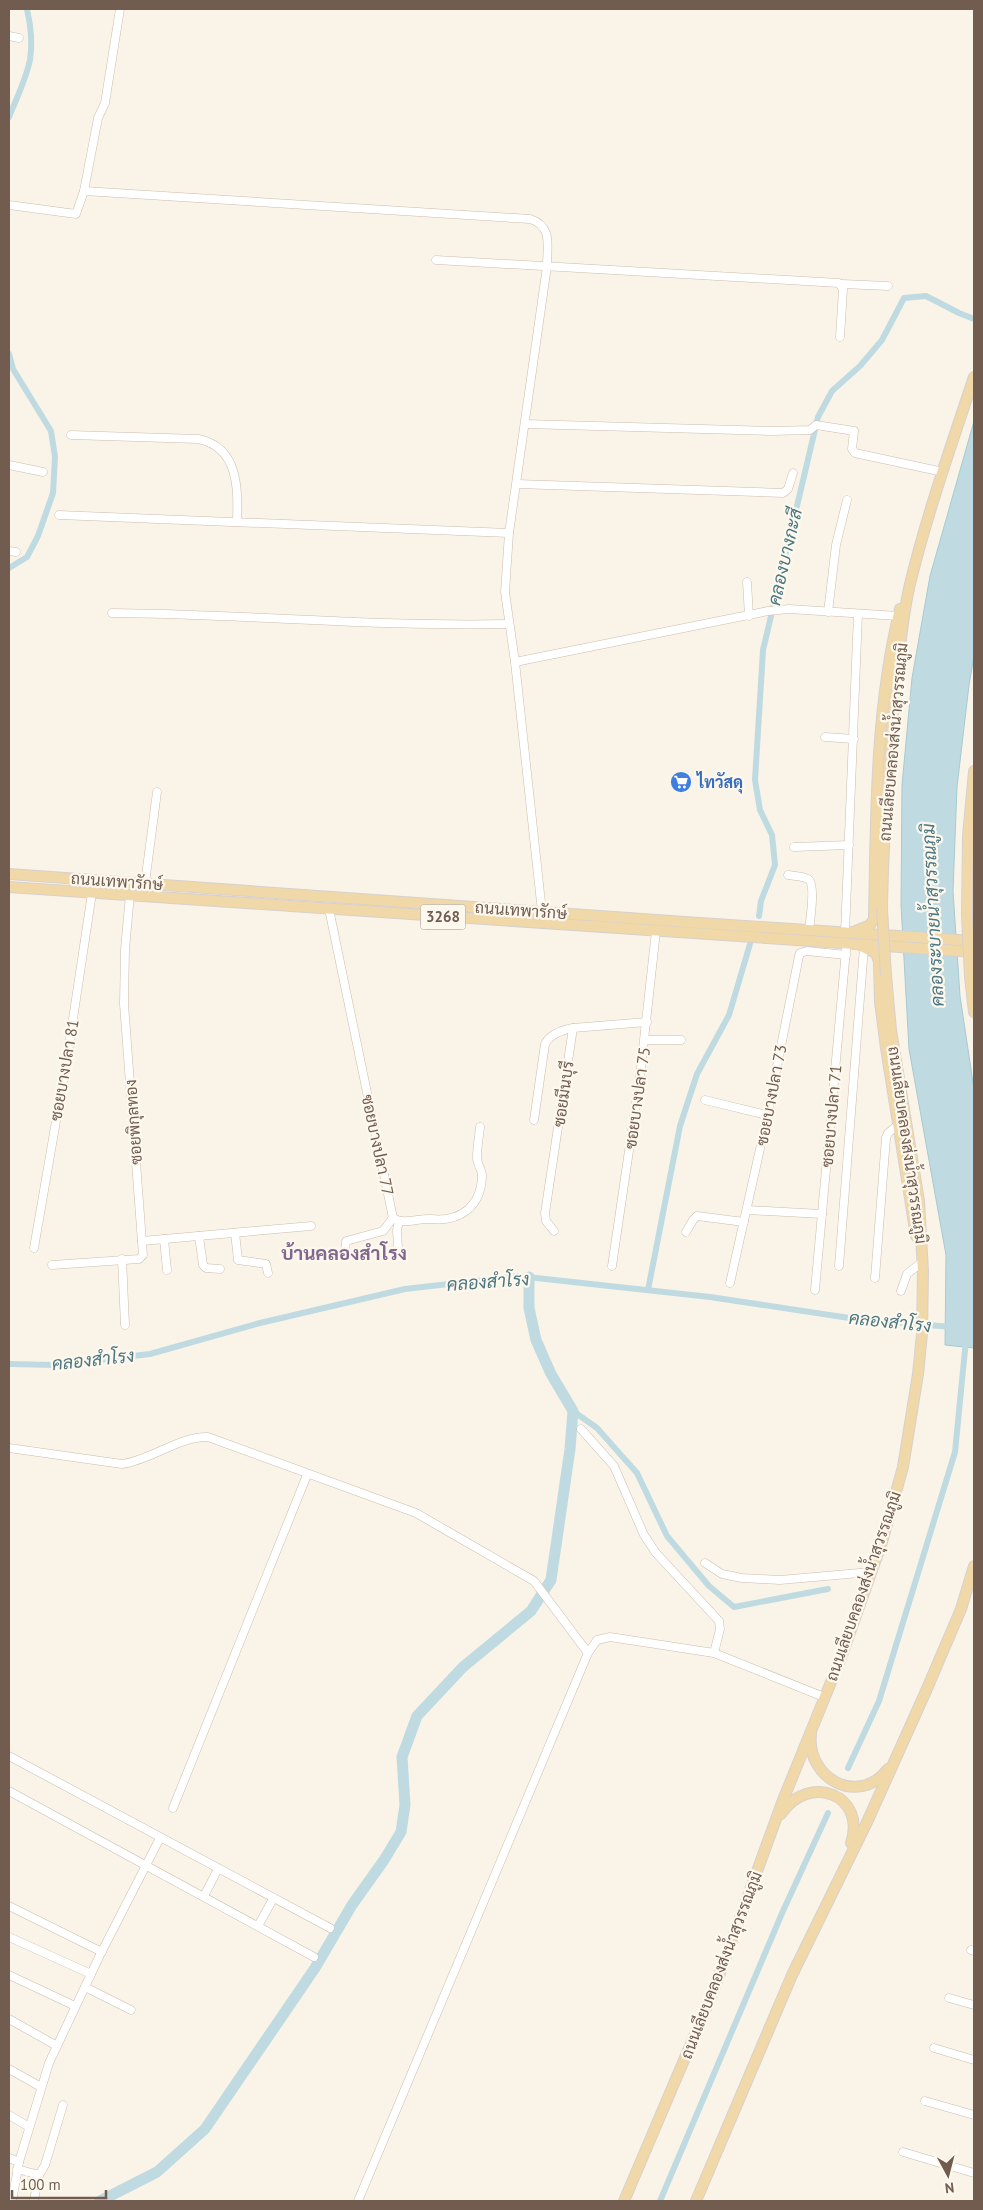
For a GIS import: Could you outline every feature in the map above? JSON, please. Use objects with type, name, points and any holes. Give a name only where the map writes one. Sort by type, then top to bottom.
[{"type":"main road","name":"ถนนเลียบคลองส่งน้ำสุวรรณภูมิ","points":[[624,2201],[713,1992],[813,1722],[842,1655],[896,1497],[918,1374],[922,1334],[923,1271],[919,1202],[891,1030],[882,909],[883,828],[896,680],[910,586],[943,472],[974,377]]},
{"type":"main road","points":[[848,938],[870,925],[874,919],[875,811],[886,684],[898,616],[910,586]]},
{"type":"main road","points":[[974,771],[968,836],[967,915],[974,1012]]},
{"type":"main road","name":"ถนนเทพารักษ์","points":[[9,874],[809,930],[848,938]]},
{"type":"main road","name":"ถนนเทพารักษ์","points":[[9,887],[656,931],[848,938],[974,952]]},
{"type":"main road","points":[[275,892],[275,905]]},
{"type":"main road","points":[[848,938],[876,953],[879,962],[880,1002],[898,1126],[923,1271]]},
{"type":"main road","name":"ถนนเทพารักษ์","points":[[877,940],[974,941]]},
{"type":"main road","points":[[696,2201],[792,1975],[896,1758],[961,1609],[974,1566]]},
{"type":"main road","points":[[813,1722],[810,1747],[813,1757],[821,1772],[837,1783],[849,1787],[873,1782],[880,1778],[896,1758]]},
{"type":"main road","points":[[774,1826],[788,1804],[804,1794],[824,1792],[841,1800],[853,1816],[854,1833],[836,1883]]},
{"type":"street","points":[[9,205],[76,214],[84,191],[98,118],[105,103],[120,9]]},
{"type":"street","points":[[9,36],[19,38]]},
{"type":"street","points":[[84,191],[530,219],[544,227],[546,233],[547,266],[509,533],[505,584],[542,912]]},
{"type":"street","points":[[436,260],[888,286]]},
{"type":"street","points":[[840,338],[842,284]]},
{"type":"street","points":[[524,424],[771,430],[810,430],[820,426],[854,431],[853,452],[943,472]]},
{"type":"street","points":[[71,435],[198,440],[210,442],[218,446],[233,470],[238,492],[238,522]]},
{"type":"street","points":[[9,465],[43,472]]},
{"type":"street","points":[[517,484],[783,493],[788,489],[793,473]]},
{"type":"street","points":[[828,612],[836,545],[847,500]]},
{"type":"street","points":[[59,515],[509,533]]},
{"type":"street","points":[[747,582],[749,616]]},
{"type":"street","points":[[515,662],[768,611],[789,609],[898,616]]},
{"type":"street","points":[[112,613],[199,614],[422,625],[509,624]]},
{"type":"street","name":"ซอยบางปลา 71","points":[[815,1290],[848,938],[849,845],[858,614]]},
{"type":"street","points":[[825,737],[854,739]]},
{"type":"street","points":[[145,883],[157,792]]},
{"type":"street","points":[[794,847],[849,845]]},
{"type":"street","points":[[788,875],[807,878],[810,882],[812,891],[809,930]]},
{"type":"street","name":"ซอยบางปลา 81","points":[[34,1248],[68,1052],[92,893]]},
{"type":"street","name":"ซอยพิกุลทอง","points":[[52,1265],[142,1258],[124,1004],[130,895]]},
{"type":"street","name":"ซอยบางปลา 77","points":[[329,909],[396,1220],[398,1248]]},
{"type":"street","name":"ซอยบางปลา 75","points":[[612,1266],[645,1040],[656,931]]},
{"type":"street","points":[[839,1266],[864,947]]},
{"type":"street","name":"ซอยบางปลา 73","points":[[730,1283],[747,1210],[799,956],[803,951],[846,955]]},
{"type":"street","points":[[534,1120],[545,1044],[548,1039],[574,1028],[647,1022]]},
{"type":"street","name":"ซอยมีนบุรี","points":[[554,1231],[546,1221],[545,1213],[574,1028]]},
{"type":"street","points":[[645,1040],[681,1040]]},
{"type":"street","points":[[705,1100],[767,1115]]},
{"type":"street","points":[[875,1278],[886,1138],[888,1133],[898,1126]]},
{"type":"street","points":[[345,1253],[346,1241],[383,1231],[396,1220],[429,1219],[444,1221],[458,1217],[470,1208],[481,1186],[482,1169],[477,1160],[480,1127]]},
{"type":"street","points":[[747,1210],[822,1214]]},
{"type":"street","points":[[686,1232],[692,1220],[697,1216],[744,1222]]},
{"type":"street","points":[[142,1241],[311,1226]]},
{"type":"street","points":[[235,1233],[238,1260],[266,1264],[268,1273]]},
{"type":"street","points":[[200,1236],[203,1265],[206,1268],[220,1268]]},
{"type":"street","points":[[164,1239],[167,1270]]},
{"type":"street","points":[[122,1260],[124,1325]]},
{"type":"street","points":[[901,1291],[907,1274],[923,1271]]},
{"type":"street","points":[[581,1429],[614,1466],[635,1516],[656,1553],[719,1621],[720,1629],[714,1653]]},
{"type":"street","points":[[9,1448],[122,1464],[137,1462],[196,1438],[208,1437],[416,1514],[534,1581],[553,1609],[588,1653]]},
{"type":"street","points":[[173,1808],[307,1474]]},
{"type":"street","points":[[705,1562],[722,1574],[742,1578],[780,1580],[871,1572]]},
{"type":"street","points":[[358,2201],[588,1653],[597,1640],[610,1637],[714,1653],[824,1697]]},
{"type":"street","points":[[9,1756],[330,1928]]},
{"type":"street","points":[[9,1791],[314,1957]]},
{"type":"street","points":[[12,2201],[18,2166],[29,2126],[41,2087],[57,2046],[75,2006],[160,1838]]},
{"type":"street","points":[[204,1896],[218,1869]]},
{"type":"street","points":[[258,1926],[273,1899]]},
{"type":"street","points":[[9,1906],[102,1952]]},
{"type":"street","points":[[9,1936],[91,1974]]},
{"type":"street","points":[[9,1975],[75,2006]]},
{"type":"street","points":[[85,1987],[131,2010]]},
{"type":"street","points":[[949,1998],[974,2005]]},
{"type":"street","points":[[9,2019],[57,2046]]},
{"type":"street","points":[[934,2048],[974,2060]]},
{"type":"street","points":[[9,2069],[41,2087]]},
{"type":"street","points":[[925,2101],[974,2115]]},
{"type":"street","points":[[34,2200],[39,2175],[45,2165],[63,2105]]},
{"type":"street","points":[[9,2115],[29,2126]]},
{"type":"street","points":[[903,2152],[974,2173]]},
{"type":"street","points":[[9,2158],[18,2166],[39,2175]]},
{"type":"water","name":"คลองระบายน้ำสุวรรณภูมิ","points":[[974,421],[974,656],[957,787],[953,891],[960,996],[974,1089],[974,1348],[945,1345],[946,1255],[909,1049],[901,905],[902,785],[912,678],[930,576]]},
{"type":"waterway","points":[[9,117],[29,65],[31,40],[27,9]]},
{"type":"waterway","name":"คลองบางกะสี","points":[[759,916],[761,901],[775,865],[772,835],[760,810],[755,780],[763,650],[818,417],[832,391],[860,366],[882,340],[904,298],[926,296],[974,319]]},
{"type":"waterway","points":[[9,354],[13,369],[51,431],[55,457],[53,493],[38,536],[27,557],[9,568]]},
{"type":"waterway","points":[[648,1290],[680,1126],[697,1074],[729,1015],[750,944]]},
{"type":"waterway","name":"คลองสำโรง","points":[[9,1364],[55,1365],[150,1354],[260,1323],[405,1289],[518,1276],[710,1297],[856,1319],[952,1327]]},
{"type":"waterway","points":[[100,2201],[157,2172],[205,2129],[315,1968],[352,1905],[401,1832],[405,1805],[402,1757],[417,1716],[463,1667],[531,1611],[551,1580],[570,1449],[573,1411],[551,1374],[536,1340],[529,1308],[529,1277]]},
{"type":"waterway","points":[[848,1768],[879,1701],[955,1452],[966,1340]]},
{"type":"waterway","points":[[573,1411],[597,1428],[637,1473],[667,1536],[709,1586],[734,1607],[828,1589]]},
{"type":"waterway","points":[[660,2201],[783,1911],[828,1813]]},
{"type":"place","name":"ไทวัสดุ","points":[[681,782]]},
{"type":"district","name":"บ้านคลองสำโรง","points":[[344,1253]]}]
